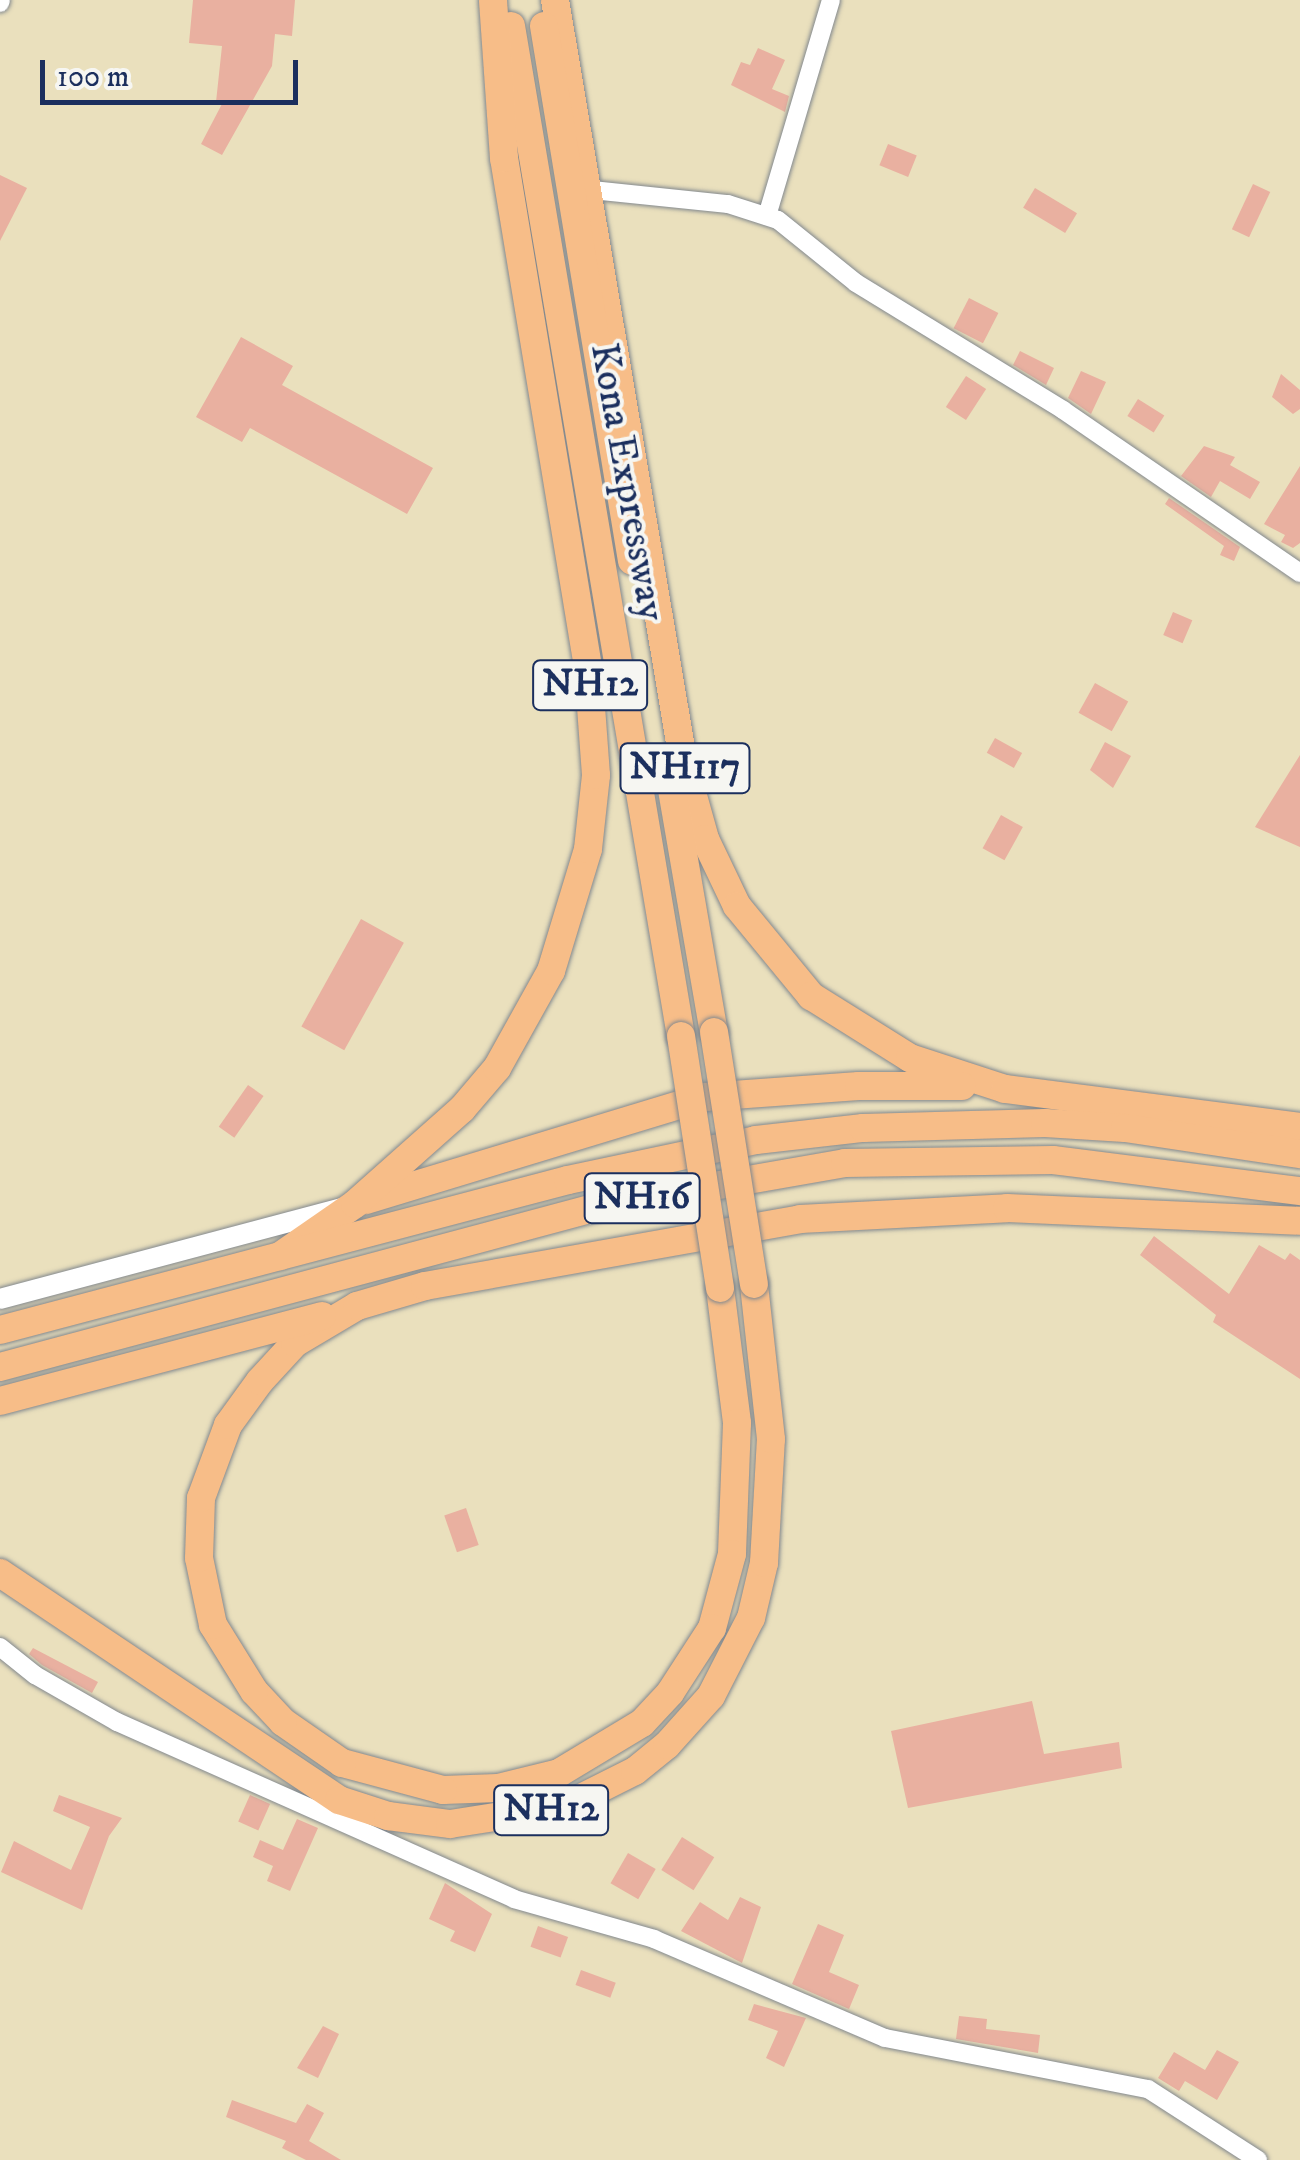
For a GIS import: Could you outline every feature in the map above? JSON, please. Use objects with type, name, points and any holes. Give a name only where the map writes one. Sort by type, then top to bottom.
[{"type":"highway","name":"NH12","points":[[0,1330],[280,1256],[355,1204],[462,1108],[519,1035],[566,935],[593,814],[588,666],[504,158],[493,0]]},
{"type":"highway","name":"Kona Expressway","points":[[357,1306],[295,1343],[228,1425],[201,1498],[204,1591],[226,1654],[254,1691],[312,1745],[371,1774],[468,1790],[559,1773],[616,1743],[670,1693],[712,1628],[732,1554],[736,1480],[734,1378],[681,1036],[507,0]]},
{"type":"highway","name":"Kona Expressway","points":[[0,1574],[339,1800],[388,1816],[450,1824],[565,1806],[635,1771],[667,1745],[718,1684],[751,1618],[764,1563],[771,1438],[754,1284],[541,0]]},
{"type":"highway","name":"NH117","points":[[555,0],[592,190],[683,760],[704,840],[737,906],[810,996],[910,1058],[1005,1089],[1300,1127]]},
{"type":"highway","points":[[355,1204],[616,1119],[705,1097],[874,1085],[1005,1089]]},
{"type":"highway","name":"NH16","points":[[280,1256],[681,1153],[863,1128],[1125,1128],[1300,1154]]},
{"type":"highway","name":"NH16","points":[[0,1366],[605,1206],[845,1163],[1053,1160],[1300,1190]]},
{"type":"highway","points":[[0,1401],[426,1286],[800,1218],[1007,1208],[1300,1221]]},
{"type":"street","points":[[766,216],[831,0]]},
{"type":"street","points":[[592,190],[728,204],[766,216],[856,283],[1063,410],[1300,573]]},
{"type":"street","points":[[0,1299],[355,1204]]},
{"type":"street","points":[[0,1647],[35,1676],[117,1722],[514,1899],[654,1939],[886,2038],[1148,2089],[1258,2160]]},
{"type":"building","points":[[193,0],[295,0],[292,36],[275,34],[272,66],[222,155],[201,144],[223,102],[216,102],[222,46],[189,43]]},
{"type":"building","points":[[758,48],[785,60],[772,89],[789,96],[785,112],[731,85],[741,62],[750,65]]},
{"type":"building","points":[[888,144],[917,156],[908,177],[879,165]]},
{"type":"building","points":[[0,175],[27,188],[0,241]]},
{"type":"building","points":[[1253,184],[1270,192],[1249,237],[1232,229]]},
{"type":"building","points":[[1035,188],[1077,213],[1065,233],[1023,208]]},
{"type":"building","points":[[969,298],[998,313],[983,343],[954,328]]},
{"type":"building","points":[[241,337],[293,366],[282,385],[433,468],[407,514],[250,428],[242,442],[196,417]]},
{"type":"building","points":[[1020,351],[1054,368],[1046,385],[1013,365]]},
{"type":"building","points":[[1081,371],[1106,382],[1091,414],[1068,398]]},
{"type":"building","points":[[1281,374],[1300,390],[1300,409],[1293,414],[1272,397]]},
{"type":"building","points":[[966,376],[986,389],[966,420],[946,407]]},
{"type":"building","points":[[1138,399],[1164,415],[1154,432],[1127,416]]},
{"type":"building","points":[[1204,446],[1235,457],[1230,465],[1260,482],[1250,499],[1220,481],[1211,497],[1181,476]]},
{"type":"building","points":[[1300,466],[1300,543],[1293,548],[1281,542],[1285,535],[1264,524]]},
{"type":"building","points":[[1169,498],[1240,547],[1234,561],[1220,555],[1224,546],[1165,504]]},
{"type":"building","points":[[1173,612],[1192,620],[1183,643],[1163,635]]},
{"type":"building","points":[[1095,683],[1128,701],[1112,731],[1079,713]]},
{"type":"building","points":[[995,738],[1022,753],[1014,768],[987,753]]},
{"type":"building","points":[[1105,742],[1131,756],[1113,788],[1090,770]]},
{"type":"building","points":[[1300,755],[1300,847],[1255,827]]},
{"type":"building","points":[[1001,815],[1023,827],[1004,860],[983,848]]},
{"type":"building","points":[[361,919],[404,943],[344,1050],[301,1027]]},
{"type":"building","points":[[248,1085],[264,1096],[234,1138],[219,1127]]},
{"type":"building","points":[[1154,1236],[1229,1294],[1259,1245],[1285,1260],[1290,1253],[1300,1260],[1300,1379],[1213,1322],[1216,1315],[1140,1255]]},
{"type":"building","points":[[466,1508],[479,1545],[457,1552],[444,1515]]},
{"type":"building","points":[[33,1648],[98,1682],[92,1693],[42,1665],[29,1654]]},
{"type":"building","points":[[1032,1701],[1044,1754],[1119,1742],[1122,1768],[908,1808],[891,1731]]},
{"type":"building","points":[[59,1795],[122,1818],[109,1836],[82,1910],[1,1872],[14,1841],[71,1870],[90,1827],[53,1811]]},
{"type":"building","points":[[250,1795],[270,1804],[258,1830],[238,1821]]},
{"type":"building","points":[[297,1819],[318,1828],[290,1891],[267,1881],[273,1866],[253,1857],[260,1840],[283,1850]]},
{"type":"building","points":[[682,1837],[714,1857],[694,1890],[661,1870]]},
{"type":"building","points":[[628,1853],[656,1869],[638,1899],[610,1883]]},
{"type":"building","points":[[445,1883],[492,1914],[475,1952],[450,1941],[455,1931],[429,1919]]},
{"type":"building","points":[[740,1897],[761,1907],[742,1963],[681,1931],[700,1902],[728,1920]]},
{"type":"building","points":[[818,1924],[844,1935],[829,1972],[859,1985],[849,2009],[792,1984]]},
{"type":"building","points":[[538,1926],[568,1937],[561,1958],[530,1947]]},
{"type":"building","points":[[581,1970],[616,1983],[610,1998],[576,1985]]},
{"type":"building","points":[[754,2004],[806,2018],[784,2067],[766,2058],[778,2031],[748,2020]]},
{"type":"building","points":[[959,2016],[987,2019],[986,2029],[1040,2035],[1038,2053],[956,2039]]},
{"type":"building","points":[[323,2026],[339,2034],[318,2078],[297,2068]]},
{"type":"building","points":[[1217,2050],[1239,2062],[1217,2100],[1185,2081],[1179,2091],[1158,2078],[1174,2052],[1205,2070]]},
{"type":"building","points":[[232,2100],[296,2123],[307,2104],[324,2113],[309,2141],[341,2160],[306,2160],[282,2148],[286,2141],[226,2117]]}]
